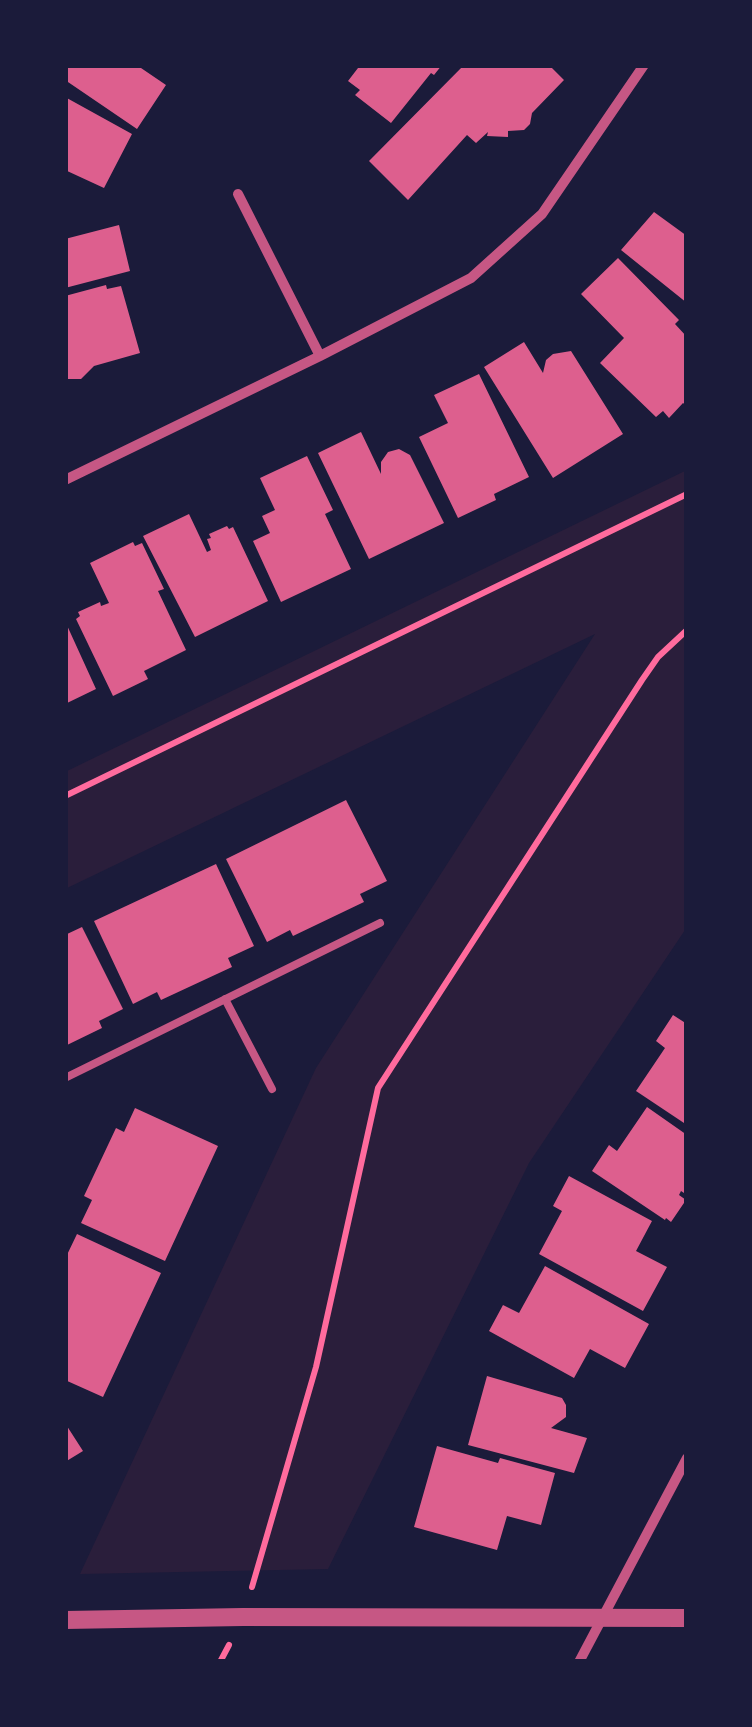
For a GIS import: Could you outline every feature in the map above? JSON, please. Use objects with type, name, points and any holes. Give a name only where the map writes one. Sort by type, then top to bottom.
[{"type":"street","points":[[65,480],[471,278],[542,214],[644,65]]},
{"type":"street","points":[[238,194],[320,356]]},
{"type":"street","points":[[579,1662],[687,1458]]},
{"type":"street","points":[[65,1620],[687,1618]]},
{"type":"lane","points":[[65,1078],[380,923]]},
{"type":"lane","points":[[225,999],[272,1089]]},
{"type":"path","points":[[65,796],[687,494]]},
{"type":"path","points":[[220,1662],[243,1617],[316,1367],[378,1088],[658,657],[687,630]]},
{"type":"shaded area","points":[[687,470],[687,927],[529,1163],[328,1569],[80,1574],[316,1068],[595,634],[65,889],[65,772]]},
{"type":"building","points":[[65,65],[143,65],[141,68],[166,85],[137,129],[65,80]]},
{"type":"building","points":[[354,65],[442,65],[391,123],[355,95],[360,90],[348,81],[358,68]]},
{"type":"building","points":[[464,65],[549,65],[564,80],[532,113],[524,130],[508,131],[508,137],[487,136],[488,132],[476,143],[467,135],[408,200],[369,161]]},
{"type":"building","points":[[65,97],[132,134],[104,188],[65,170]]},
{"type":"building","points":[[654,212],[687,236],[687,303],[621,250]]},
{"type":"building","points":[[119,225],[130,271],[65,288],[65,239]]},
{"type":"building","points":[[618,258],[679,320],[675,324],[687,337],[687,406],[683,403],[669,418],[663,411],[656,417],[600,363],[624,338],[581,294]]},
{"type":"building","points":[[106,285],[107,289],[121,286],[140,353],[94,366],[81,379],[65,379],[65,296]]},
{"type":"building","points":[[524,342],[543,373],[546,360],[553,354],[571,351],[623,434],[553,478],[484,367]]},
{"type":"building","points":[[479,374],[529,477],[494,494],[496,500],[458,518],[419,437],[448,423],[434,395]]},
{"type":"building","points":[[361,432],[381,474],[381,462],[388,452],[399,449],[410,455],[444,523],[369,559],[318,453]]},
{"type":"building","points":[[307,456],[333,510],[325,514],[351,569],[281,602],[253,541],[270,533],[262,516],[275,510],[260,478]]},
{"type":"building","points":[[189,514],[207,552],[211,550],[209,534],[233,527],[268,601],[195,637],[143,536]]},
{"type":"building","points":[[133,542],[135,546],[142,543],[164,589],[158,591],[186,650],[144,671],[148,679],[113,696],[76,619],[80,616],[78,612],[100,602],[101,606],[109,603],[90,563]]},
{"type":"building","points":[[65,621],[96,689],[65,704]]},
{"type":"building","points":[[346,800],[387,881],[360,894],[364,902],[293,936],[290,930],[267,942],[226,859]]},
{"type":"building","points":[[216,864],[254,946],[228,958],[232,967],[161,1000],[157,992],[133,1004],[94,921]]},
{"type":"building","points":[[82,927],[123,1009],[99,1021],[102,1028],[65,1046],[65,935]]},
{"type":"building","points":[[673,1015],[687,1024],[687,1125],[636,1091],[665,1048],[656,1041]]},
{"type":"building","points":[[647,1107],[687,1135],[687,1195],[681,1191],[679,1195],[686,1200],[671,1222],[592,1171],[609,1145],[617,1151]]},
{"type":"building","points":[[135,1108],[218,1146],[165,1261],[81,1223],[92,1200],[84,1196],[116,1128],[124,1132]]},
{"type":"building","points":[[569,1176],[652,1221],[636,1251],[667,1267],[643,1311],[539,1254],[562,1211],[553,1206]]},
{"type":"building","points":[[77,1234],[161,1273],[103,1397],[65,1380],[65,1259]]},
{"type":"building","points":[[545,1266],[649,1324],[625,1368],[590,1349],[574,1378],[489,1331],[503,1305],[519,1313]]},
{"type":"building","points":[[487,1376],[562,1398],[566,1417],[551,1428],[587,1438],[574,1473],[468,1445]]},
{"type":"building","points":[[65,1423],[83,1451],[65,1462]]},
{"type":"building","points":[[437,1446],[555,1473],[541,1525],[507,1516],[497,1550],[414,1527]]}]
